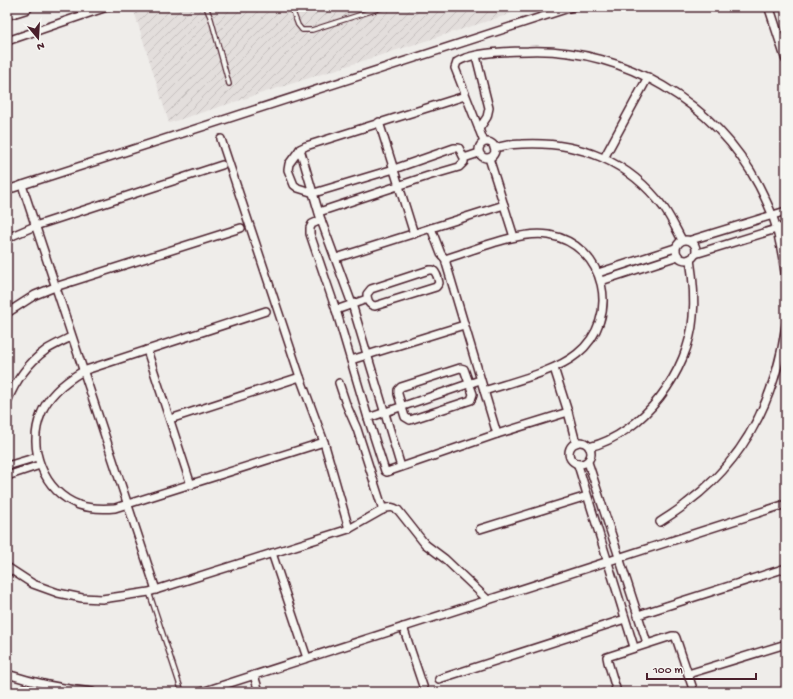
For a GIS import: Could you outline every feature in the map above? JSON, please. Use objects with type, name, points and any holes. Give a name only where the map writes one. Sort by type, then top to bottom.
[{"type":"highway","points":[[7,14],[26,7]]},
{"type":"street","points":[[7,41],[107,7]]},
{"type":"street","points":[[7,190],[572,7]]},
{"type":"street","points":[[769,7],[786,59]]},
{"type":"street","points":[[484,142],[455,68],[457,62],[464,57],[506,52],[544,50],[581,54],[616,64],[648,77],[671,90],[691,104],[709,120],[740,156],[753,176],[772,215],[777,229],[786,279]]},
{"type":"street","points":[[476,56],[489,108],[487,117],[479,128]]},
{"type":"street","points":[[604,158],[648,77]]},
{"type":"street","points":[[319,212],[398,185],[459,167],[464,162],[464,158],[459,148],[454,148],[314,193],[298,188],[294,185],[288,170],[289,164],[300,148],[465,96]]},
{"type":"street","points":[[379,122],[414,234]]},
{"type":"street","points":[[221,139],[300,377],[324,442],[350,529]]},
{"type":"street","points":[[479,153],[483,157],[489,158],[494,154],[494,148],[490,143],[484,142]]},
{"type":"street","points":[[479,153],[480,146],[484,142]]},
{"type":"street","points":[[494,148],[521,144],[558,145],[575,148],[604,158],[625,169],[653,194],[665,209],[682,240]]},
{"type":"street","points":[[300,148],[321,220],[352,304],[402,467]]},
{"type":"street","points":[[464,158],[479,153]]},
{"type":"street","points":[[489,158],[514,237]]},
{"type":"street","points":[[7,239],[35,226],[222,165]]},
{"type":"street","points":[[22,185],[127,505],[153,591]]},
{"type":"street","points":[[336,258],[504,205]]},
{"type":"street","points":[[598,273],[675,248],[682,240],[691,240],[786,211]]},
{"type":"street","points":[[321,220],[312,224],[310,234],[336,310],[384,470],[387,472],[497,434],[568,412]]},
{"type":"street","points":[[675,248],[678,256],[683,260],[786,226]]},
{"type":"street","points":[[7,313],[35,295],[55,287],[241,228]]},
{"type":"street","points":[[431,228],[441,254],[446,260],[497,434]]},
{"type":"street","points":[[446,260],[448,258],[514,237],[533,234],[549,235],[564,240],[578,248],[589,259],[598,273],[604,296],[603,309],[600,324],[589,343],[576,355],[554,368],[484,391]]},
{"type":"street","points":[[589,447],[609,441],[624,432],[640,418],[658,399],[672,380],[682,361],[689,339],[693,318],[694,296],[692,257],[695,245],[691,240]]},
{"type":"street","points":[[600,281],[678,256]]},
{"type":"street","points":[[429,270],[433,270],[438,278],[439,283],[436,287],[375,306],[370,305],[366,299],[370,289],[429,270]]},
{"type":"street","points":[[438,278],[449,274]]},
{"type":"street","points":[[336,310],[366,299]]},
{"type":"street","points":[[266,311],[83,371],[66,381],[48,400],[36,427],[35,442],[40,465],[49,482],[67,499],[90,508],[103,509],[127,505],[324,442]]},
{"type":"street","points":[[351,360],[464,325]]},
{"type":"street","points":[[660,522],[687,504],[705,489],[731,460],[749,435],[761,414],[778,371],[786,325]]},
{"type":"street","points":[[7,402],[9,390],[26,368],[47,350],[72,337]]},
{"type":"street","points":[[147,350],[191,485]]},
{"type":"street","points":[[460,368],[464,369],[470,384],[473,394],[471,400],[410,420],[405,417],[398,394],[398,390],[401,387],[460,368]]},
{"type":"street","points":[[554,368],[576,443]]},
{"type":"street","points":[[170,419],[300,377]]},
{"type":"street","points":[[368,418],[401,405],[480,380]]},
{"type":"street","points":[[339,383],[357,429],[383,510]]},
{"type":"street","points":[[588,462],[585,464],[578,464],[571,460],[569,457],[570,448],[576,443],[583,443],[589,447],[591,455],[588,462],[647,644]]},
{"type":"street","points":[[7,466],[37,456]]},
{"type":"street","points":[[578,464],[634,647]]},
{"type":"street","points":[[7,476],[40,465]]},
{"type":"street","points":[[480,529],[587,496]]},
{"type":"street","points":[[202,692],[786,504]]},
{"type":"street","points":[[7,567],[33,584],[58,593],[82,598],[102,599],[153,591],[350,529],[390,507],[398,510],[425,544],[445,559],[488,600]]},
{"type":"street","points":[[272,553],[307,658]]},
{"type":"street","points":[[638,615],[786,568]]},
{"type":"street","points":[[620,601],[632,598]]},
{"type":"street","points":[[439,679],[625,619]]},
{"type":"street","points":[[403,627],[425,692]]},
{"type":"street","points":[[617,692],[607,657],[634,647],[675,636],[694,692]]},
{"type":"street","points":[[688,674],[786,644]]},
{"type":"street","points":[[7,674],[36,683],[88,692]]},
{"type":"street","points":[[254,675],[259,692]]},
{"type":"lane","points":[[206,7],[211,19],[229,84]]},
{"type":"lane","points":[[291,7],[298,26],[302,30],[312,30],[384,7]]},
{"type":"lane","points":[[153,591],[182,692]]},
{"type":"shaded area","points":[[144,7],[531,7],[169,123],[134,11]]}]
